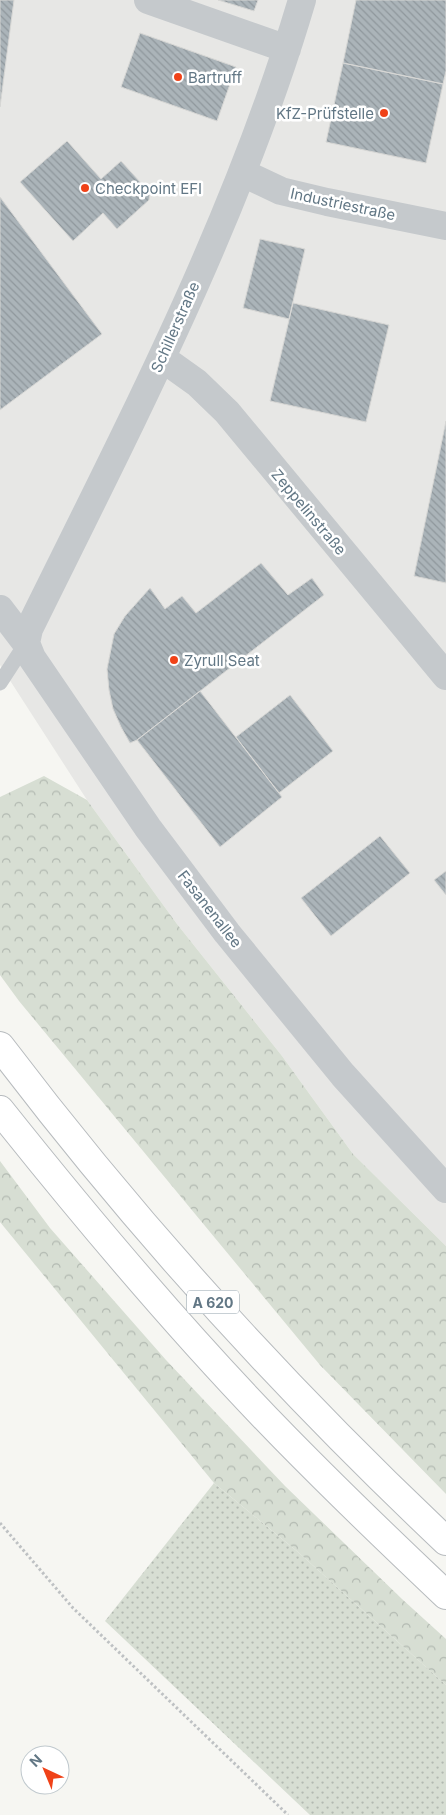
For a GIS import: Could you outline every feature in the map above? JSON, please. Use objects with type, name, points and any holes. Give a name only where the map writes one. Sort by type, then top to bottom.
[{"type":"highway","name":"A 620","points":[[0,1046],[85,1155],[208,1297],[375,1474],[446,1541]]},
{"type":"highway","name":"A 620","points":[[0,1110],[56,1181],[193,1338],[291,1444],[364,1518],[446,1595]]},
{"type":"street","points":[[148,0],[287,49]]},
{"type":"street","name":"Schillerstraße","points":[[26,643],[28,629],[162,358],[243,173],[287,49],[302,0]]},
{"type":"street","name":"Industriestraße","points":[[243,173],[281,190],[327,202],[446,226]]},
{"type":"street","name":"Zeppelinstraße","points":[[162,358],[197,383],[227,412],[446,676]]},
{"type":"street","name":"Fasanenallee","points":[[0,610],[26,643],[32,658],[148,828],[227,933],[343,1075],[446,1189]]},
{"type":"lane","points":[[0,684],[26,643]]},
{"type":"path","points":[[0,1524],[73,1608],[288,1815]]},
{"type":"shaded area","points":[[0,0],[446,0],[446,1246],[353,1154],[282,1056],[177,924],[87,800],[0,665]]},
{"type":"green space","points":[[44,776],[87,800],[177,924],[282,1056],[353,1154],[446,1246],[446,1494],[320,1365],[19,1001],[0,975],[0,797]]},
{"type":"green space","points":[[0,1161],[50,1228],[166,1360],[285,1486],[446,1639],[446,1685],[298,1552],[214,1483],[0,1222]]},
{"type":"green space","points":[[214,1483],[298,1552],[446,1685],[446,1815],[310,1815],[105,1621]]},
{"type":"building","points":[[0,0],[14,0],[0,107]]},
{"type":"building","points":[[218,0],[258,0],[254,11]]},
{"type":"building","points":[[356,0],[446,0],[446,71],[443,84],[343,63]]},
{"type":"building","name":"Bartruff","points":[[140,33],[236,67],[217,121],[121,87]]},
{"type":"building","name":"KfZ-Prüfstelle","points":[[343,63],[443,84],[426,163],[326,142]]},
{"type":"building","name":"Checkpoint EFI","points":[[67,141],[101,179],[121,161],[150,193],[149,200],[117,229],[103,213],[73,241],[20,182]]},
{"type":"building","points":[[0,197],[102,334],[0,410]]},
{"type":"building","points":[[260,239],[305,249],[289,319],[243,308]]},
{"type":"building","points":[[293,303],[389,325],[366,422],[270,401]]},
{"type":"building","points":[[446,421],[446,583],[414,576]]},
{"type":"building","name":"Zyrull Seat","points":[[261,563],[288,595],[312,578],[324,595],[137,740],[130,743],[113,709],[107,669],[114,634],[125,616],[150,588],[165,609],[182,596],[196,613]]},
{"type":"building","points":[[200,691],[282,797],[220,847],[137,740]]},
{"type":"building","points":[[290,695],[333,751],[279,793],[236,737]]},
{"type":"building","points":[[380,836],[410,873],[331,936],[301,898]]},
{"type":"building","points":[[446,871],[446,895],[434,880]]},
{"type":"place","name":"Bartruff","points":[[178,77]]},
{"type":"place","name":"KfZ-Prüfstelle","points":[[384,113]]},
{"type":"place","name":"Checkpoint EFI","points":[[85,188]]},
{"type":"place","name":"Zyrull Seat","points":[[174,660]]}]
